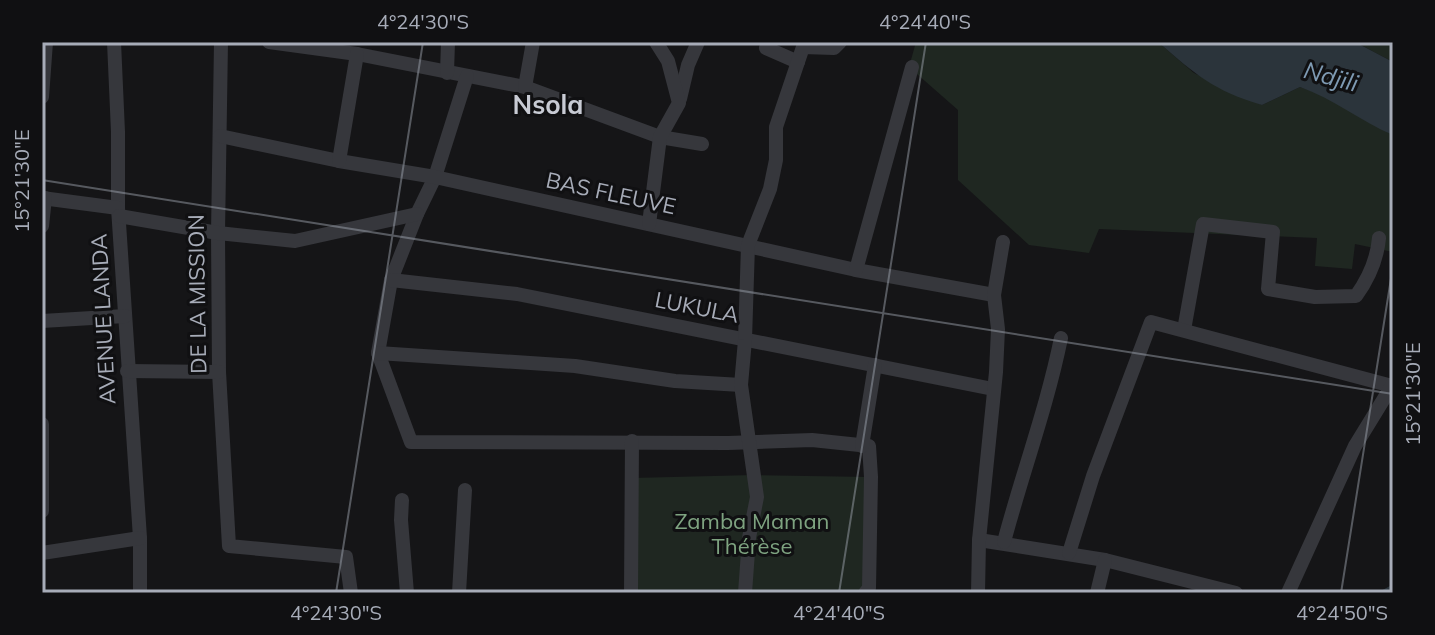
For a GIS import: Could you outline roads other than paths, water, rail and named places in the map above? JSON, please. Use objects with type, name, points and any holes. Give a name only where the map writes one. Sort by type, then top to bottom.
[{"type":"street","points":[[42,97],[46,42]]},
{"type":"street","name":"AVENUE LANDA","points":[[114,42],[118,212],[140,538],[140,593]]},
{"type":"street","name":"DE LA MISSION","points":[[221,42],[219,372],[229,546],[346,557],[351,593]]},
{"type":"street","points":[[269,42],[357,54],[525,87],[660,137],[702,144]]},
{"type":"street","points":[[447,73],[448,42]]},
{"type":"street","points":[[525,87],[533,42]]},
{"type":"street","points":[[656,42],[668,61],[679,103]]},
{"type":"street","points":[[649,224],[660,137],[679,103],[688,65],[698,42]]},
{"type":"street","points":[[769,42],[766,48],[798,62]]},
{"type":"street","points":[[745,593],[749,538],[757,497],[741,385],[748,245],[770,189],[776,160],[776,127],[803,47],[834,48],[840,42]]},
{"type":"street","points":[[339,161],[357,54]]},
{"type":"street","points":[[856,270],[912,67]]},
{"type":"street","points":[[467,76],[435,177],[391,280],[378,353],[411,442],[812,440],[870,447],[869,588],[865,593]]},
{"type":"street","name":"BAS FLEUVE","points":[[220,136],[435,177],[856,270],[994,295]]},
{"type":"street","points":[[42,226],[43,198],[218,233],[295,241],[417,214]]},
{"type":"street","points":[[1184,330],[1203,224],[1273,232],[1268,289],[1315,297],[1356,296],[1375,262],[1379,238]]},
{"type":"street","points":[[978,593],[979,540],[998,329],[994,295],[1003,242]]},
{"type":"street","name":"LUKULA","points":[[391,280],[517,294],[993,389]]},
{"type":"street","points":[[42,321],[125,316]]},
{"type":"street","points":[[1069,553],[1093,476],[1150,323],[1156,321],[1392,385],[1386,406],[1355,446],[1288,593]]},
{"type":"street","points":[[1004,542],[1027,455],[1051,386],[1061,338]]},
{"type":"street","points":[[378,353],[575,366],[675,381],[741,385]]},
{"type":"street","points":[[862,446],[875,365]]},
{"type":"street","points":[[127,371],[219,372]]},
{"type":"street","points":[[42,424],[42,511]]},
{"type":"street","points":[[631,593],[632,441]]},
{"type":"street","points":[[459,593],[465,490]]},
{"type":"street","points":[[402,500],[407,593]]},
{"type":"street","points":[[42,553],[140,538]]},
{"type":"street","points":[[979,540],[1105,560],[1236,593]]},
{"type":"street","points":[[1097,593],[1105,560]]},
{"type":"street","points":[[1168,593],[1171,577]]},
{"type":"water","name":"Ndjili","points":[[1158,42],[1355,42],[1393,62],[1393,135],[1300,87],[1262,105],[1245,100],[1206,80]]},
{"type":"waterway","points":[[1380,593],[1393,586]]},
{"type":"district","name":"Nsola","points":[[548,105]]},
{"type":"park label","name":"Zamba Maman Thérèse","points":[[752,534]]}]
